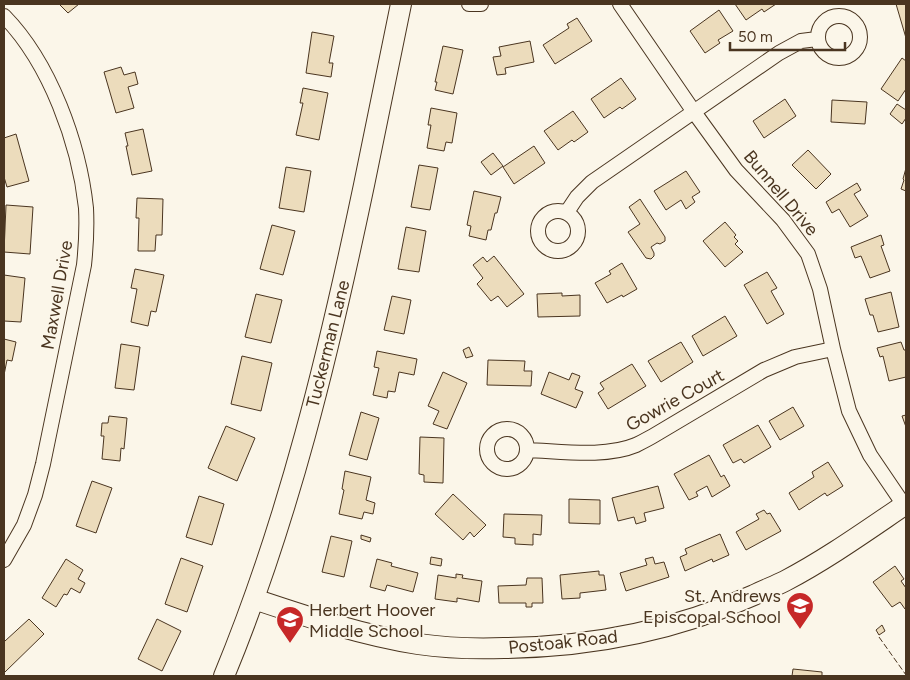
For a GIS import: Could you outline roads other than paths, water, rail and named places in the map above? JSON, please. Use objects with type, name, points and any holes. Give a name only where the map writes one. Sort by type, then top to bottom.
[{"type":"main road","name":"Tuckerman Lane","points":[[224,676],[254,599],[277,530],[335,318],[401,4]]},
{"type":"main road","name":"Postoak Road","points":[[254,599],[370,635],[418,644],[481,649],[585,644],[670,626],[742,600],[783,582],[823,560],[906,506]]},
{"type":"street","points":[[469,4],[481,4]]},
{"type":"street","name":"Bunnell Drive","points":[[620,4],[736,170],[783,220],[808,254],[820,289],[849,410],[870,455],[906,506]]},
{"type":"street","name":"Maxwell Drive","points":[[4,16],[37,61],[56,96],[68,125],[86,209],[86,242],[84,265],[36,495],[24,525],[4,560]]},
{"type":"street","points":[[567,212],[577,197],[592,182],[779,53],[801,41],[817,39]]},
{"type":"street","name":"Gowrie Court","points":[[527,450],[598,453],[635,445],[778,363],[833,348]]},
{"type":"place","name":"St. Andrews Episcopal School","points":[[800,630]]},
{"type":"place","name":"Herbert Hoover Middle School","points":[[290,644]]}]
